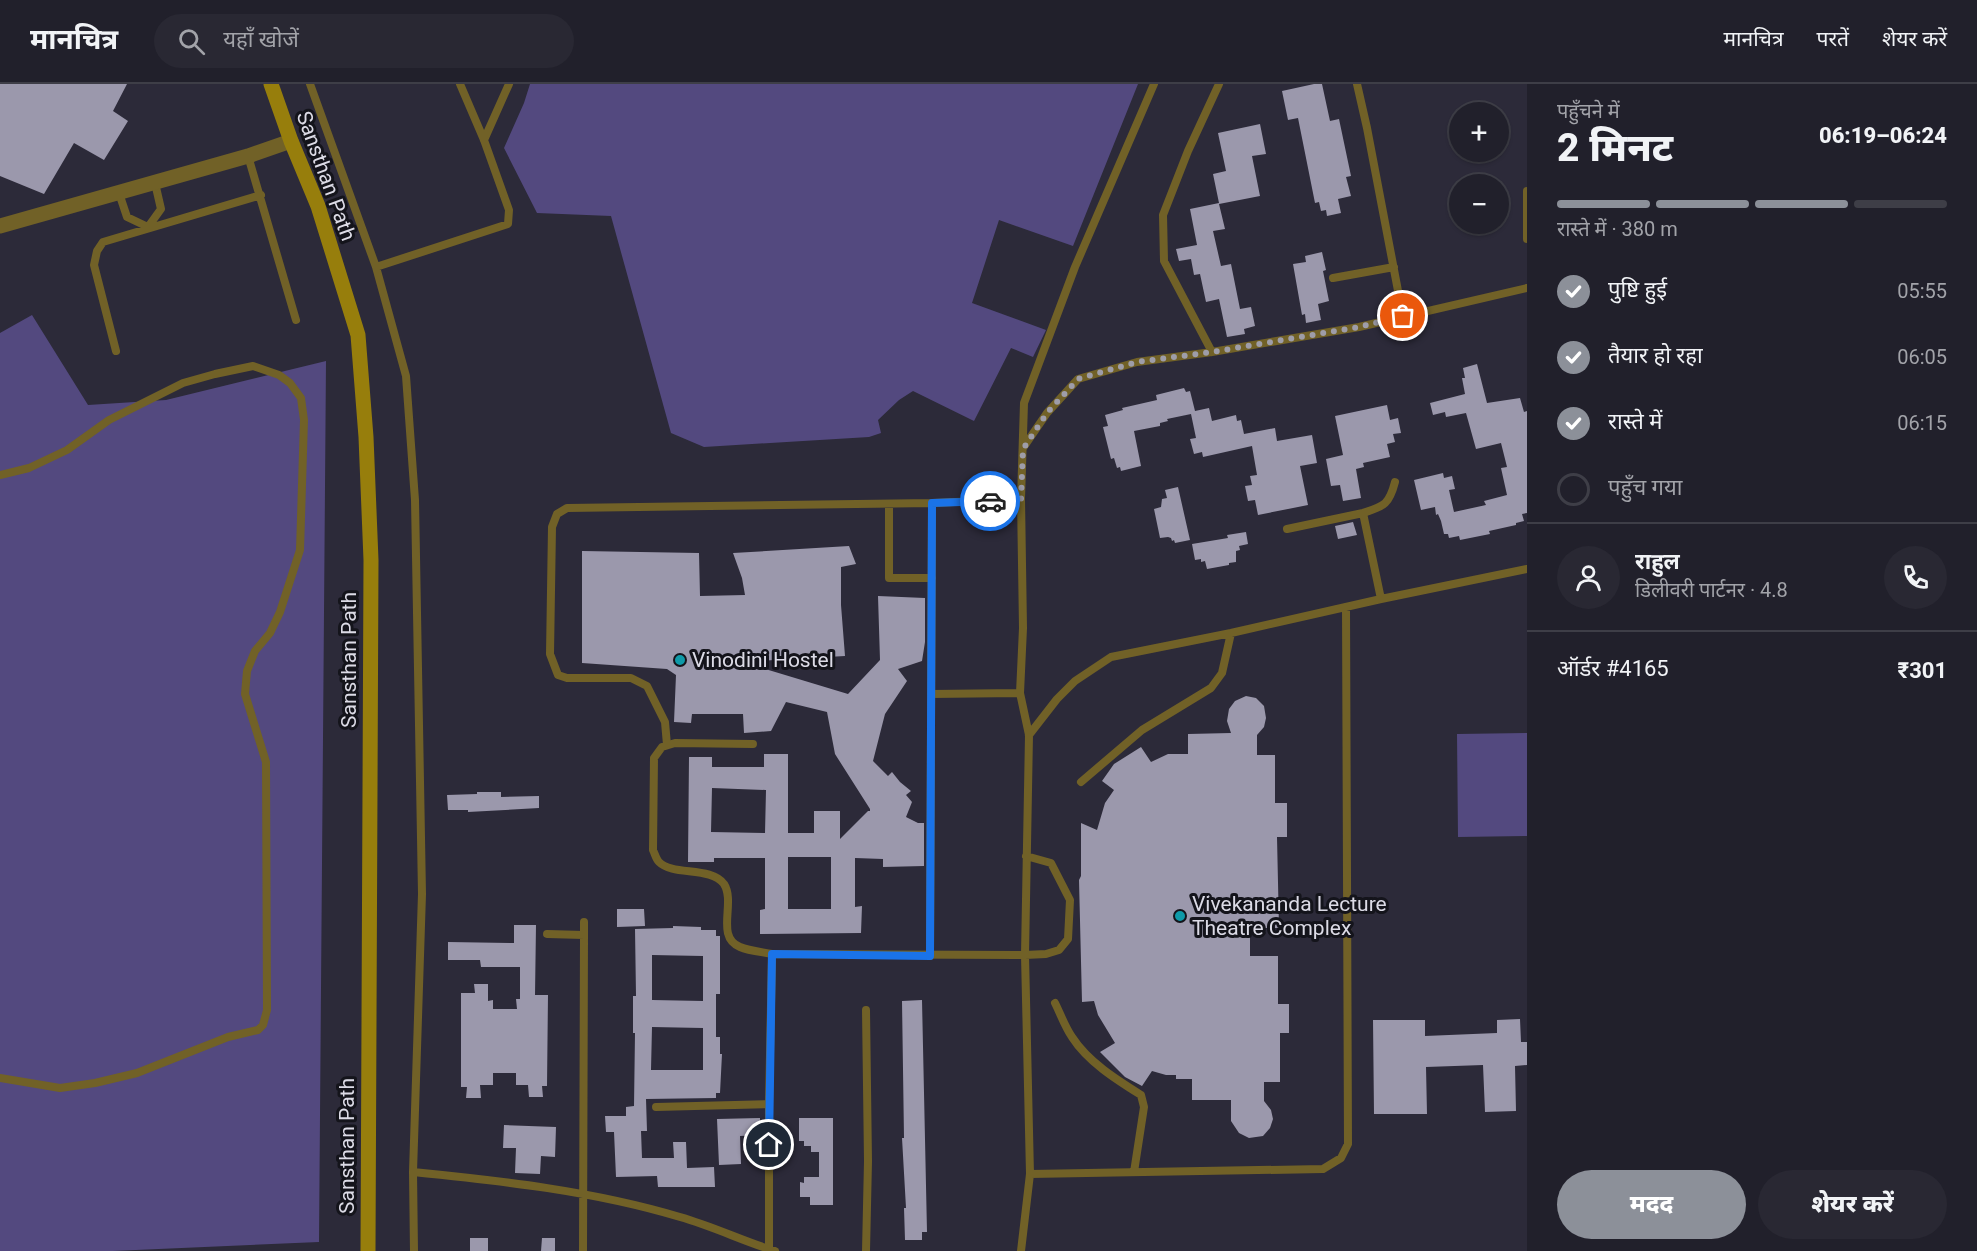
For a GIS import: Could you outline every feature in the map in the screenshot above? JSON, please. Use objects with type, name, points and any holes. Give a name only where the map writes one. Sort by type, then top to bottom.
[{"type":"street","name":"Sansthan Path","points":[[271,84],[291,141],[318,206],[358,335],[366,437],[371,560],[368,1251]]},
{"type":"street","points":[[0,226],[248,156],[291,141]]},
{"type":"lane","points":[[310,84],[375,267],[406,376],[415,500],[422,894],[413,1173],[414,1251]]},
{"type":"lane","points":[[375,267],[508,224],[509,210],[484,140],[460,84]]},
{"type":"lane","points":[[484,140],[509,84]]},
{"type":"lane","points":[[1021,1251],[1030,1174],[1025,955],[1029,735],[1020,693],[1023,628],[1021,500],[1024,404],[1076,267],[1154,84]]},
{"type":"lane","points":[[1212,352],[1164,261],[1163,215],[1188,151],[1219,84]]},
{"type":"lane","points":[[1357,84],[1403,316]]},
{"type":"lane","points":[[248,156],[296,320]]},
{"type":"lane","points":[[148,227],[161,209],[155,183]]},
{"type":"lane","points":[[1527,191],[1527,239]]},
{"type":"lane","points":[[119,193],[127,217],[148,227]]},
{"type":"lane","points":[[116,351],[94,265],[97,251],[103,242],[261,195]]},
{"type":"lane","points":[[1333,278],[1394,267]]},
{"type":"lane","points":[[1023,449],[1047,413],[1078,379],[1137,362],[1212,352],[1359,327],[1527,288]]},
{"type":"lane","points":[[0,475],[29,468],[67,450],[109,420],[183,383],[215,374],[253,366],[279,375],[290,383],[301,398],[304,420],[300,550],[280,612],[270,633],[255,651],[247,671],[246,694],[266,762],[267,1010],[263,1024],[258,1030],[228,1037],[137,1072],[95,1083],[60,1088],[0,1078]]},
{"type":"lane","points":[[1287,529],[1363,513],[1385,505],[1392,495],[1395,482]]},
{"type":"lane","points":[[667,745],[665,722],[647,686],[631,678],[567,678],[558,675],[553,666],[550,654],[552,527],[557,514],[567,508],[1021,500]]},
{"type":"lane","points":[[930,956],[932,503]]},
{"type":"lane","points":[[889,504],[889,578],[932,578]]},
{"type":"lane","points":[[1363,513],[1380,599]]},
{"type":"lane","points":[[1029,735],[1057,699],[1075,681],[1111,657],[1527,568]]},
{"type":"lane","points":[[1030,1174],[1323,1169],[1341,1158],[1347,1144],[1346,607]]},
{"type":"lane","points":[[1081,782],[1142,730],[1211,688],[1222,673],[1231,633]]},
{"type":"lane","points":[[931,694],[1020,693]]},
{"type":"lane","points":[[753,744],[675,743],[662,747],[654,758],[653,850],[657,861],[664,866],[711,875],[723,883],[729,900],[727,933],[732,942],[740,947],[772,954],[930,956],[1025,955],[1059,951],[1068,939],[1070,900],[1051,862],[1026,856]]},
{"type":"lane","points":[[583,1251],[584,922]]},
{"type":"lane","points":[[547,934],[584,935]]},
{"type":"lane","points":[[413,1173],[484,1179],[582,1193],[681,1217],[772,1250],[769,1104],[772,954]]},
{"type":"lane","points":[[1055,1003],[1072,1038],[1082,1050],[1093,1061],[1141,1095],[1143,1099],[1144,1107],[1134,1172]]},
{"type":"lane","points":[[866,1010],[868,1161],[866,1251]]},
{"type":"lane","points":[[656,1107],[769,1104]]},
{"type":"shaded area","points":[[530,84],[1138,84],[1073,246],[999,220],[972,303],[1046,330],[1033,357],[1011,348],[974,421],[913,391],[899,400],[878,420],[881,433],[869,437],[704,447],[671,433],[611,216],[537,213],[504,148]]},
{"type":"shaded area","points":[[32,315],[88,405],[166,400],[326,361],[319,1242],[113,1251],[0,1251],[0,333]]},
{"type":"shaded area","points":[[1527,733],[1527,836],[1458,837],[1457,734]]},
{"type":"building","points":[[0,84],[127,84],[113,111],[128,121],[104,160],[74,143],[44,194],[0,176]]},
{"type":"building","points":[[1322,84],[1330,121],[1339,119],[1351,176],[1346,177],[1351,196],[1338,199],[1341,213],[1327,216],[1326,210],[1321,211],[1319,202],[1315,203],[1298,118],[1288,120],[1282,91]]},
{"type":"building","points":[[1260,124],[1266,154],[1252,156],[1260,196],[1219,204],[1225,229],[1213,231],[1221,266],[1231,264],[1240,309],[1251,307],[1255,326],[1244,329],[1245,334],[1227,337],[1219,299],[1206,302],[1200,274],[1194,275],[1191,259],[1179,261],[1176,249],[1197,245],[1190,209],[1219,203],[1213,174],[1226,171],[1218,133]]},
{"type":"building","points":[[1322,252],[1329,301],[1318,304],[1321,320],[1306,323],[1305,314],[1302,315],[1293,264],[1306,262],[1305,256]]},
{"type":"building","points":[[1477,364],[1487,403],[1520,398],[1524,412],[1527,411],[1527,513],[1522,514],[1524,521],[1516,525],[1489,531],[1490,534],[1460,540],[1459,536],[1449,538],[1448,534],[1444,534],[1435,507],[1421,510],[1414,480],[1443,473],[1444,478],[1452,476],[1455,489],[1449,490],[1454,512],[1486,505],[1484,501],[1507,495],[1501,468],[1507,467],[1501,443],[1476,449],[1466,413],[1446,417],[1445,412],[1433,415],[1430,403],[1465,394],[1463,368]]},
{"type":"building","points":[[1184,388],[1186,392],[1190,391],[1195,411],[1209,408],[1212,421],[1236,415],[1237,421],[1241,420],[1244,434],[1275,428],[1277,441],[1312,435],[1317,463],[1300,466],[1308,505],[1258,515],[1255,500],[1248,501],[1245,486],[1252,485],[1250,476],[1257,475],[1252,446],[1203,457],[1202,452],[1194,454],[1190,439],[1196,438],[1191,414],[1167,419],[1168,421],[1160,423],[1160,426],[1134,431],[1141,466],[1121,471],[1120,467],[1117,468],[1114,458],[1111,459],[1103,427],[1108,426],[1105,415],[1123,410],[1122,408],[1157,400],[1156,395]]},
{"type":"building","points":[[1387,405],[1390,420],[1398,418],[1401,433],[1393,434],[1395,442],[1387,444],[1390,457],[1363,463],[1364,467],[1356,469],[1361,498],[1343,501],[1340,485],[1331,486],[1326,459],[1343,455],[1335,416]]},
{"type":"building","points":[[1178,487],[1190,540],[1175,543],[1168,537],[1160,538],[1154,509],[1161,507],[1162,499],[1167,498],[1165,490]]},
{"type":"building","points":[[1353,522],[1357,535],[1338,539],[1335,526]]},
{"type":"building","points":[[1246,532],[1248,544],[1239,546],[1240,550],[1236,551],[1236,562],[1207,569],[1205,561],[1195,560],[1192,544],[1228,538],[1227,535]]},
{"type":"building","name":"Vinodini Hostel","points":[[849,546],[856,564],[841,567],[845,656],[742,662],[848,694],[880,660],[878,596],[925,598],[925,642],[922,661],[898,669],[907,681],[885,714],[873,761],[888,776],[892,772],[911,791],[906,795],[912,802],[906,817],[918,823],[924,823],[924,866],[883,867],[883,859],[855,858],[855,907],[862,906],[861,933],[760,934],[760,910],[765,909],[765,858],[714,858],[714,862],[688,862],[689,757],[712,757],[712,767],[764,767],[764,754],[788,754],[788,833],[814,833],[814,811],[840,811],[840,839],[870,811],[835,754],[827,712],[786,702],[771,731],[744,733],[743,714],[692,714],[691,723],[674,722],[676,675],[667,669],[582,663],[582,551],[699,553],[700,596],[745,595],[733,553]],"holes":[[[712,788],[766,790],[765,833],[711,832]],[[788,857],[831,857],[831,909],[788,909]]]},
{"type":"building","name":"Vivekananda Lecture Theatre Complex","points":[[1246,696],[1256,698],[1264,706],[1266,718],[1264,727],[1257,735],[1257,755],[1275,755],[1275,803],[1287,803],[1287,837],[1277,837],[1279,928],[1250,928],[1250,956],[1278,956],[1278,1004],[1289,1004],[1289,1033],[1280,1033],[1280,1082],[1264,1082],[1264,1101],[1271,1110],[1273,1119],[1270,1128],[1263,1136],[1249,1138],[1239,1133],[1231,1121],[1231,1100],[1192,1100],[1192,1079],[1176,1079],[1176,1075],[1152,1071],[1142,1086],[1125,1077],[1100,1052],[1115,1043],[1098,1015],[1094,1001],[1082,1002],[1079,880],[1081,876],[1081,823],[1097,830],[1105,803],[1114,790],[1102,781],[1114,764],[1141,747],[1151,762],[1168,754],[1188,754],[1188,734],[1231,733],[1227,721],[1229,709],[1235,701]]},
{"type":"building","points":[[477,792],[501,792],[501,797],[539,796],[539,808],[468,812],[468,810],[448,810],[447,795],[477,794]]},
{"type":"building","points":[[617,909],[644,909],[645,926],[617,927]]},
{"type":"building","points":[[514,925],[536,925],[535,995],[548,995],[547,1086],[542,1086],[543,1097],[529,1097],[528,1085],[516,1085],[516,1073],[493,1073],[493,1085],[480,1085],[481,1098],[466,1098],[467,1087],[461,1087],[461,993],[475,993],[474,984],[488,984],[488,1001],[493,1000],[493,1009],[517,1009],[516,999],[520,999],[520,967],[481,967],[480,960],[448,960],[448,942],[514,943]]},
{"type":"building","points":[[673,926],[701,927],[701,930],[716,930],[716,936],[720,936],[720,994],[716,994],[716,1037],[720,1037],[720,1054],[722,1054],[720,1093],[716,1093],[716,1098],[646,1099],[647,1131],[641,1131],[642,1158],[674,1158],[673,1142],[686,1142],[687,1168],[714,1167],[715,1187],[658,1187],[657,1176],[616,1177],[614,1132],[606,1132],[605,1116],[626,1116],[626,1107],[634,1106],[635,929],[673,928]],"holes":[[[652,955],[703,956],[703,1001],[652,1000]],[[652,1027],[703,1028],[703,1070],[651,1070]]]},
{"type":"building","points":[[922,1000],[927,1232],[922,1232],[922,1240],[905,1240],[902,1001]]},
{"type":"building","points":[[1520,1019],[1521,1042],[1527,1042],[1527,1065],[1515,1066],[1516,1111],[1485,1112],[1483,1065],[1426,1067],[1427,1114],[1374,1114],[1373,1020],[1425,1020],[1425,1036],[1497,1033],[1497,1020]]},
{"type":"building","points":[[760,1118],[760,1135],[740,1136],[741,1164],[719,1165],[717,1119]]},
{"type":"building","points":[[799,1118],[833,1118],[833,1205],[810,1205],[810,1197],[800,1197],[800,1182],[804,1183],[804,1177],[819,1177],[819,1152],[811,1152],[811,1146],[804,1146],[804,1141],[799,1141]]},
{"type":"building","points":[[504,1125],[556,1127],[555,1157],[541,1156],[540,1174],[515,1173],[516,1148],[503,1148]]},
{"type":"building","points":[[470,1238],[488,1238],[488,1251],[470,1251]]},
{"type":"building","points":[[542,1238],[555,1238],[555,1251],[541,1251]]},
{"type":"way so far","points":[[990,501],[1021,500],[1023,449],[1047,413],[1078,379],[1137,362],[1212,352],[1359,327],[1403,316]]},
{"type":"place","name":"Vinodini Hostel","points":[[680,660]]},
{"type":"place","name":"Vivekananda Lecture Theatre Complex","points":[[1180,916]]},
{"type":"route","points":[[769,1145],[772,954],[930,956],[932,503],[990,501]]}]
